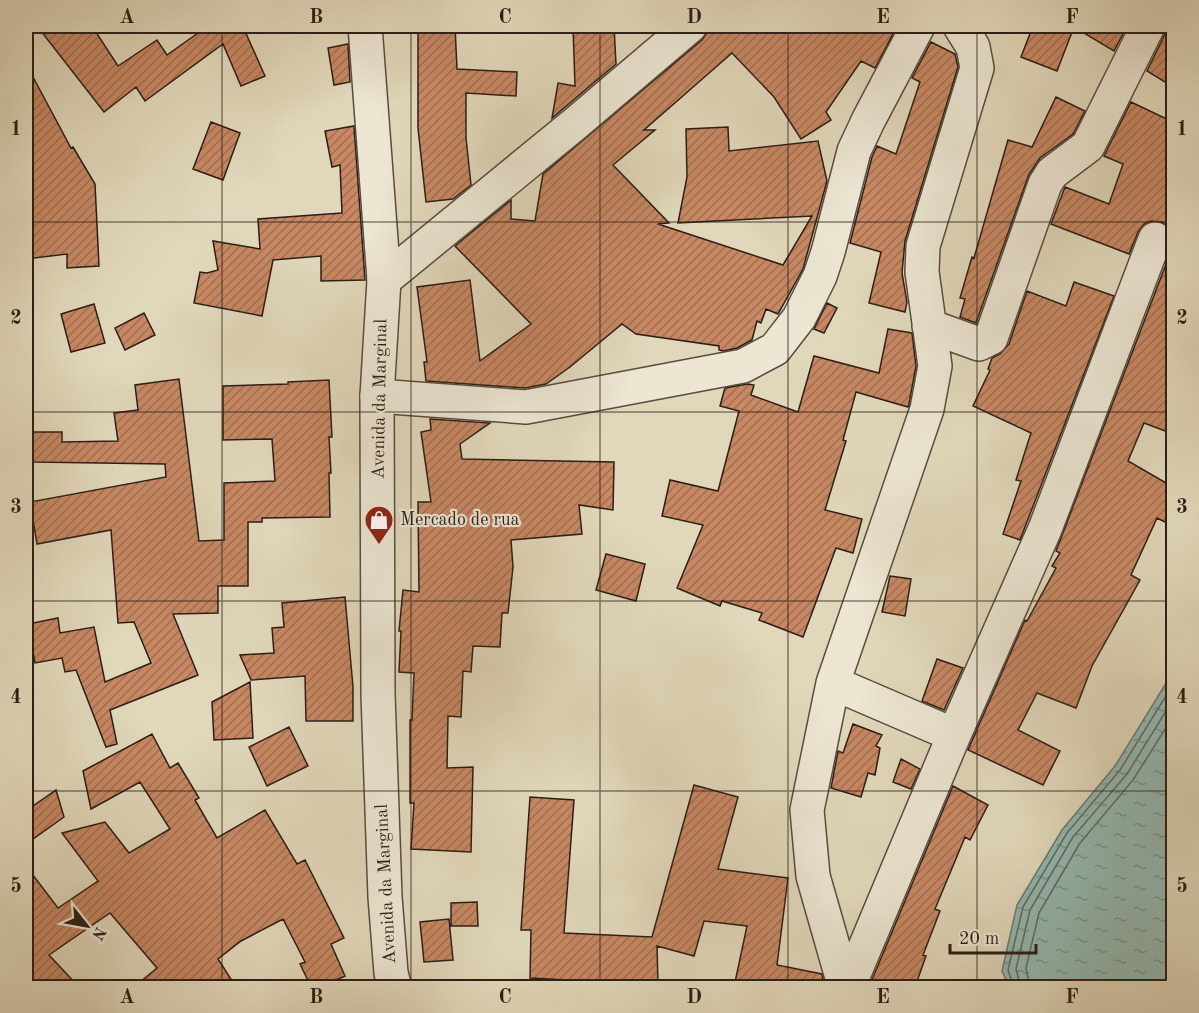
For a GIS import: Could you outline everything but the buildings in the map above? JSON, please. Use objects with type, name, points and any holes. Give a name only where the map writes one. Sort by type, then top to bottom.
[{"type":"street","name":"Avenida da Marginal","points":[[365,26],[384,280],[377,396],[378,694],[385,897],[391,973],[395,987]]},
{"type":"street","points":[[384,280],[576,123],[690,26]]},
{"type":"street","points":[[377,396],[526,407],[743,366],[775,349],[799,318],[820,276],[854,151],[918,26]]},
{"type":"street","points":[[846,987],[813,876],[807,810],[833,683],[927,409],[935,366],[922,272],[923,246],[977,68],[973,47],[960,26]]},
{"type":"street","points":[[929,326],[979,344],[991,338],[1045,184],[1052,173],[1088,146],[1148,26]]},
{"type":"street","points":[[846,987],[1045,529],[1155,238]]},
{"type":"street","points":[[833,683],[954,735]]},
{"type":"water","points":[[1173,672],[1173,987],[1009,987],[1002,971],[1017,905],[1062,830],[1115,766]]},
{"type":"place","name":"Mercado de rua","points":[[379,546]]}]
